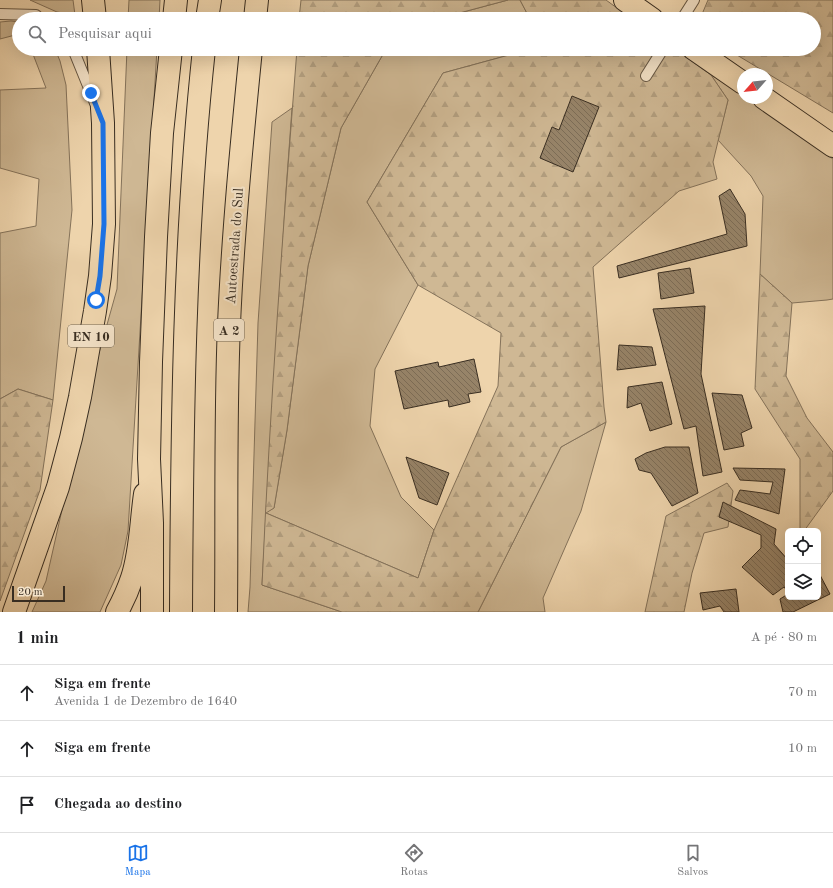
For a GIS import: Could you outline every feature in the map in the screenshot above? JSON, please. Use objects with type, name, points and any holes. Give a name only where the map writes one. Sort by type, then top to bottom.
[{"type":"main road","points":[[93,0],[94,12]]},
{"type":"main road","points":[[175,12],[176,0]]},
{"type":"main road","points":[[208,12],[210,0]]},
{"type":"main road","points":[[256,12],[257,0]]},
{"type":"main road","points":[[625,0],[642,12]]},
{"type":"main road","name":"EN 10","points":[[14,612],[58,487],[80,397],[95,311],[100,276],[104,224],[103,123],[98,56]]},
{"type":"main road","points":[[152,612],[152,523],[149,459],[151,362],[162,133],[170,56]]},
{"type":"main road","points":[[181,612],[186,295],[194,155],[203,56]]},
{"type":"main road","name":"Autoestrada do Sul","points":[[226,612],[229,324],[250,56]]},
{"type":"main road","points":[[704,56],[737,79]]},
{"type":"main road","points":[[773,104],[833,146]]},
{"type":"main road","points":[[794,119],[833,134]]},
{"type":"main road","points":[[117,612],[132,578],[138,556],[149,459]]},
{"type":"lane","points":[[686,12],[694,0]]},
{"type":"lane","points":[[0,14],[12,14]]},
{"type":"lane","points":[[76,56],[103,123]]},
{"type":"lane","points":[[646,76],[659,56]]},
{"type":"green space","points":[[30,0],[73,0],[75,12],[57,12]]},
{"type":"green space","points":[[129,0],[160,0],[159,12],[128,12]]},
{"type":"green space","points":[[301,0],[508,0],[463,12],[300,12]]},
{"type":"green space","points":[[508,0],[520,0],[526,12],[463,12]]},
{"type":"green space","points":[[520,0],[606,0],[622,12],[526,12]]},
{"type":"green space","points":[[708,0],[833,0],[833,113],[773,77],[773,68],[758,68],[739,56],[821,56],[821,12],[703,12]]},
{"type":"green space","points":[[12,21],[12,36],[0,39],[0,22]]},
{"type":"green space","points":[[34,56],[58,56],[66,85],[72,210],[53,400],[18,389],[0,399],[0,233],[36,226],[39,179],[0,168],[0,90],[46,88]]},
{"type":"green space","points":[[127,56],[157,56],[128,531],[121,565],[100,612],[32,612],[46,581],[87,396],[117,289]]},
{"type":"green space","points":[[296,56],[382,56],[341,128],[308,266],[287,430],[274,508],[266,513],[418,578],[434,530],[498,386],[501,333],[418,285],[367,202],[443,73],[505,56],[685,56],[711,75],[728,100],[713,162],[717,179],[679,191],[593,267],[606,422],[561,447],[478,612],[342,612],[262,585],[269,451],[277,317]]},
{"type":"green space","points":[[382,56],[505,56],[443,73],[367,202],[418,285],[375,369],[370,426],[401,497],[434,530],[418,578],[266,513],[262,585],[342,612],[248,612],[258,323],[272,122],[292,108],[266,512],[274,508],[287,430],[308,266],[341,128]]},
{"type":"green space","points":[[711,75],[737,90],[737,104],[755,104],[833,159],[833,299],[792,303],[760,274],[763,196],[751,176],[718,140],[728,100]]},
{"type":"green space","points":[[760,274],[792,303],[786,376],[807,418],[833,452],[833,491],[806,528],[800,528],[800,459],[755,389]]},
{"type":"green space","points":[[18,389],[53,400],[40,490],[0,601],[0,399]]},
{"type":"green space","points":[[606,422],[581,511],[543,598],[545,612],[478,612],[561,447]]},
{"type":"green space","points":[[727,483],[733,491],[728,527],[704,533],[692,573],[684,612],[645,612],[666,516]]},
{"type":"building","points":[[572,96],[599,107],[573,172],[540,158],[552,127],[559,130]]},
{"type":"building","points":[[730,189],[745,214],[747,246],[619,278],[617,266],[727,234],[719,196]]},
{"type":"building","points":[[690,268],[694,293],[661,299],[658,273]]},
{"type":"building","points":[[705,306],[701,374],[722,472],[703,476],[696,426],[684,429],[653,309]]},
{"type":"building","points":[[619,345],[652,347],[656,365],[617,370]]},
{"type":"building","points":[[474,359],[481,392],[468,394],[470,402],[449,407],[448,400],[404,409],[395,371],[438,362],[439,367]]},
{"type":"building","points":[[662,382],[672,424],[650,431],[641,403],[627,408],[628,387]]},
{"type":"building","points":[[712,393],[742,395],[752,428],[741,433],[744,446],[724,450]]},
{"type":"building","points":[[665,447],[689,447],[698,493],[672,506],[651,473],[639,470],[635,459],[646,453]]},
{"type":"building","points":[[406,457],[449,473],[437,505],[419,498]]},
{"type":"building","points":[[733,468],[785,469],[779,514],[735,500],[740,490],[770,494],[773,482],[740,480]]},
{"type":"building","points":[[723,502],[776,529],[774,544],[785,557],[785,588],[784,587],[773,595],[742,567],[761,548],[761,535],[719,517]]},
{"type":"building","points":[[821,577],[830,594],[821,598]]},
{"type":"building","points":[[736,589],[739,612],[724,612],[720,606],[703,610],[700,593]]},
{"type":"building","points":[[785,596],[785,600],[818,600],[793,612],[783,612],[780,599]]},
{"type":"route","points":[[91,93],[103,123],[104,224],[100,276],[96,300]]}]
